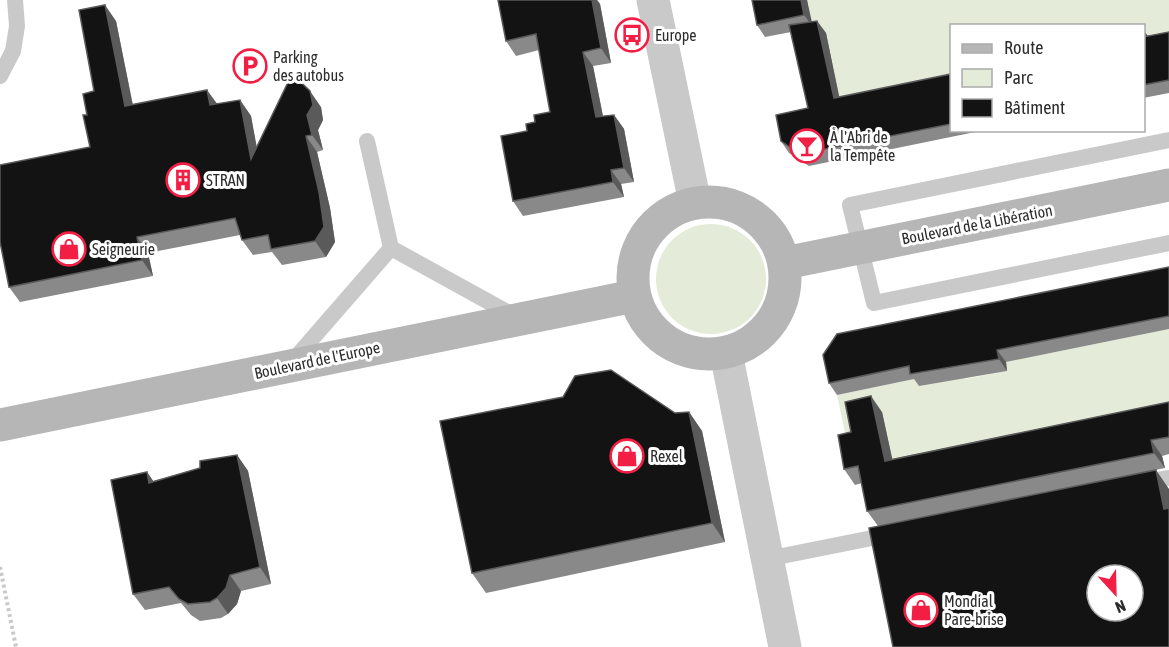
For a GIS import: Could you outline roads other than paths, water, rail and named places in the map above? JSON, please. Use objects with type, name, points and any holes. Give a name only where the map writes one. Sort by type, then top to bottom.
[{"type":"main road","name":"Boulevard de la Libération","points":[[785,263],[1169,185]]},
{"type":"main road","points":[[695,202],[719,202],[742,209],[762,222],[777,241],[785,263],[785,287],[779,309],[766,329],[748,345],[726,353],[702,355],[679,349],[659,336],[643,318],[634,296],[632,275],[636,255],[645,237],[658,220],[675,209],[695,202]]},
{"type":"main road","name":"Boulevard de l'Europe","points":[[0,425],[634,296]]},
{"type":"street","points":[[653,0],[695,202]]},
{"type":"street","points":[[726,353],[785,647]]},
{"type":"lane","points":[[0,76],[13,51],[17,26],[15,0]]},
{"type":"lane","points":[[1169,140],[850,205],[874,303],[1169,243]]},
{"type":"lane","points":[[367,141],[391,248],[520,319]]},
{"type":"lane","points":[[288,366],[391,248]]},
{"type":"lane","points":[[1123,487],[1169,478]]},
{"type":"lane","points":[[767,559],[905,531]]},
{"type":"place","name":"Europe","points":[[632,35]]},
{"type":"place","name":"Parking des autobus","points":[[250,66]]},
{"type":"place","name":"À l'Abri de la Tempête","points":[[807,146]]},
{"type":"place","name":"STRAN","points":[[183,180]]},
{"type":"place","name":"Seigneurie","points":[[69,249]]},
{"type":"place","name":"Rexel","points":[[627,456]]},
{"type":"place","name":"Mondial Pare-brise","points":[[921,610]]}]
